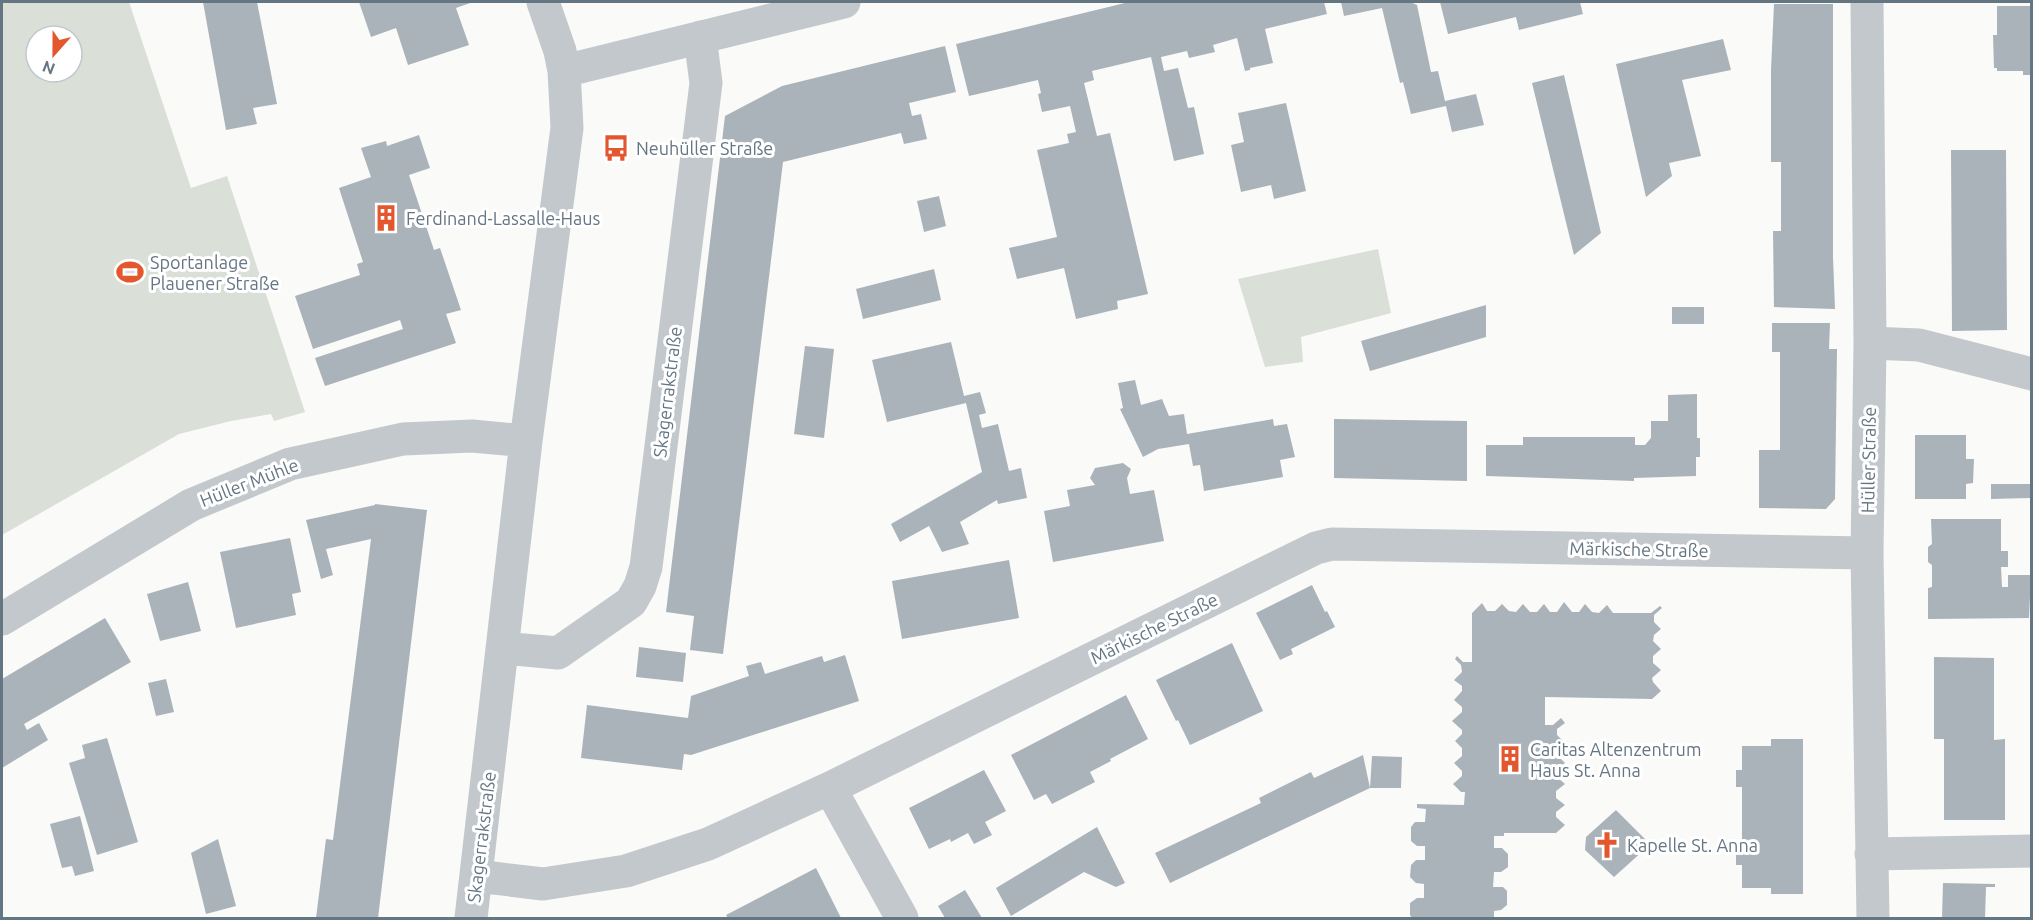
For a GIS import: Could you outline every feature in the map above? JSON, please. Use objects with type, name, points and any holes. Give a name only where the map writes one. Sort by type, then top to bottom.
[{"type":"street","name":"Skagerrakstraße","points":[[471,918],[526,441],[567,128],[564,71],[560,51],[543,2]]},
{"type":"street","points":[[564,71],[844,2]]},
{"type":"street","name":"Hüller Straße","points":[[1867,2],[1870,343],[1867,553],[1873,918]]},
{"type":"street","name":"Skagerrakstraße","points":[[503,648],[558,653],[631,602],[640,586],[646,567],[706,83],[700,37]]},
{"type":"street","points":[[1870,343],[1919,345],[2031,374]]},
{"type":"street","name":"Hüller Mühle","points":[[2,619],[191,505],[290,464],[403,439],[472,436],[526,441]]},
{"type":"street","name":"Märkische Straße","points":[[477,876],[543,884],[626,871],[708,844],[831,788],[1306,553],[1332,544],[1867,553]]},
{"type":"street","points":[[831,788],[902,918]]},
{"type":"street","points":[[1871,854],[2031,851]]},
{"type":"shaded area","name":"Sportanlage Plauener Straße","points":[[2,2],[129,2],[191,188],[227,176],[305,412],[274,421],[271,414],[179,434],[2,535]]},
{"type":"shaded area","points":[[1378,249],[1391,313],[1301,337],[1303,362],[1265,367],[1238,279]]},
{"type":"building","points":[[203,2],[257,2],[277,104],[253,108],[257,124],[226,130]]},
{"type":"building","points":[[359,2],[473,2],[456,8],[469,45],[408,65],[396,28],[371,37]]},
{"type":"building","points":[[1129,2],[1324,2],[1327,14],[1265,29],[1273,63],[1250,68],[1250,70],[1245,71],[1237,38],[1213,45],[1215,52],[1189,58],[1187,51],[1161,57],[1164,71],[1178,68],[1188,108],[1194,107],[1204,154],[1174,161],[1151,57],[1092,71],[1094,80],[1084,83],[1097,136],[1110,133],[1148,294],[1117,301],[1118,309],[1076,319],[1064,268],[1017,279],[1009,248],[1057,237],[1037,150],[1069,143],[1067,134],[1076,132],[1070,106],[1042,112],[1038,80],[969,96],[956,44]]},
{"type":"building","points":[[1341,2],[1410,2],[1417,5],[1431,72],[1438,71],[1445,101],[1476,94],[1484,125],[1452,132],[1446,106],[1411,114],[1403,82],[1400,83],[1382,8],[1344,16]]},
{"type":"building","points":[[1440,2],[1580,2],[1583,14],[1519,30],[1516,17],[1448,34]]},
{"type":"building","points":[[1774,4],[1833,4],[1835,309],[1774,307],[1773,231],[1781,231],[1781,162],[1771,162]]},
{"type":"building","points":[[1997,6],[2031,6],[2031,75],[2023,75],[2023,71],[1997,71],[1997,68],[1994,68],[1993,35],[1997,35]]},
{"type":"building","points":[[1723,39],[1731,70],[1682,80],[1701,156],[1669,163],[1672,176],[1646,197],[1616,64]]},
{"type":"building","points":[[945,46],[956,92],[909,103],[912,116],[921,114],[927,139],[904,144],[901,133],[783,162],[723,654],[690,650],[694,616],[666,612],[725,116],[782,86]]},
{"type":"building","points":[[1564,75],[1601,233],[1574,255],[1532,83]]},
{"type":"building","points":[[1286,103],[1306,191],[1274,199],[1271,185],[1241,192],[1231,145],[1244,142],[1238,113]]},
{"type":"building","name":"Ferdinand-Lassalle-Haus","points":[[419,135],[430,168],[409,175],[434,250],[440,248],[461,310],[446,314],[456,343],[325,386],[315,358],[403,329],[400,320],[313,349],[295,296],[360,275],[357,264],[363,262],[339,188],[371,177],[361,148],[386,141],[387,146]]},
{"type":"building","points":[[1951,150],[2006,150],[2007,330],[1952,331]]},
{"type":"building","points":[[939,196],[946,226],[924,232],[917,201]]},
{"type":"building","points":[[934,269],[941,300],[863,319],[856,289]]},
{"type":"building","points":[[1486,305],[1486,337],[1370,371],[1361,341]]},
{"type":"building","points":[[1672,307],[1704,307],[1704,324],[1672,324]]},
{"type":"building","points":[[1772,323],[1830,323],[1829,349],[1837,349],[1835,499],[1826,509],[1759,508],[1759,450],[1780,450],[1780,352],[1772,352]]},
{"type":"building","points":[[951,342],[964,396],[980,392],[986,413],[979,415],[982,428],[998,424],[1009,471],[1021,468],[1027,498],[998,504],[997,500],[960,522],[969,544],[942,552],[929,526],[900,542],[891,524],[982,472],[966,403],[887,422],[872,360]]},
{"type":"building","points":[[805,346],[834,349],[824,438],[794,434]]},
{"type":"building","points":[[1135,380],[1141,405],[1162,399],[1169,416],[1184,414],[1187,434],[1273,419],[1274,426],[1287,424],[1295,457],[1280,460],[1283,477],[1204,491],[1200,465],[1193,466],[1189,444],[1158,449],[1143,457],[1120,409],[1123,408],[1118,383]]},
{"type":"building","points":[[1697,394],[1697,438],[1700,438],[1700,457],[1696,457],[1696,476],[1634,478],[1634,481],[1486,476],[1486,445],[1523,445],[1523,437],[1635,437],[1635,445],[1645,445],[1651,438],[1651,421],[1668,421],[1668,395]]},
{"type":"building","points":[[1334,419],[1467,421],[1467,481],[1334,478]]},
{"type":"building","points":[[1915,435],[1966,435],[1966,459],[1974,459],[1973,483],[1966,484],[1966,499],[1915,499]]},
{"type":"building","points":[[1123,463],[1131,469],[1127,478],[1130,494],[1154,490],[1164,541],[1053,562],[1044,511],[1070,506],[1067,490],[1095,485],[1090,478],[1095,468]]},
{"type":"building","points":[[1991,484],[2030,484],[2030,498],[1991,499]]},
{"type":"building","points":[[375,504],[427,510],[378,918],[316,918],[326,839],[333,840],[371,539],[326,549],[333,575],[321,579],[306,520]]},
{"type":"building","points":[[1931,519],[2001,519],[2001,551],[2008,551],[2008,567],[2001,567],[2002,587],[2008,587],[2008,575],[2031,575],[2029,618],[1928,619],[1928,588],[1932,587],[1932,565],[1928,562],[1928,547],[1932,544]]},
{"type":"building","points":[[290,538],[301,592],[292,594],[296,615],[236,628],[220,552]]},
{"type":"building","points":[[1009,560],[1019,618],[902,639],[892,581]]},
{"type":"building","points":[[188,582],[201,631],[160,641],[147,594]]},
{"type":"building","points":[[1312,585],[1335,627],[1291,649],[1293,654],[1280,660],[1256,613]]},
{"type":"building","name":"Caritas Altenzentrum Haus St. Anna","points":[[1564,602],[1572,612],[1579,612],[1585,604],[1592,612],[1599,613],[1607,605],[1613,613],[1651,613],[1660,606],[1662,608],[1654,615],[1654,622],[1661,629],[1654,635],[1653,641],[1661,649],[1653,656],[1653,663],[1661,670],[1652,678],[1661,691],[1652,699],[1545,697],[1545,725],[1553,725],[1561,718],[1565,723],[1557,729],[1557,735],[1565,743],[1557,749],[1557,755],[1565,763],[1557,770],[1557,777],[1565,784],[1556,791],[1556,798],[1565,805],[1556,812],[1556,817],[1565,825],[1556,833],[1504,833],[1504,836],[1494,836],[1494,848],[1502,848],[1508,854],[1508,867],[1501,872],[1494,872],[1493,887],[1503,887],[1507,891],[1507,905],[1501,910],[1494,911],[1494,918],[1412,918],[1410,903],[1417,898],[1424,898],[1424,884],[1416,883],[1410,877],[1411,865],[1416,860],[1425,860],[1425,846],[1417,846],[1411,841],[1411,827],[1415,822],[1425,822],[1426,809],[1417,808],[1417,804],[1464,805],[1465,792],[1461,792],[1453,784],[1462,776],[1462,771],[1454,763],[1462,756],[1462,748],[1455,741],[1462,734],[1462,730],[1452,721],[1462,712],[1462,707],[1454,700],[1462,691],[1462,686],[1454,680],[1462,672],[1461,665],[1455,659],[1457,656],[1463,662],[1472,662],[1472,613],[1482,603],[1487,611],[1495,611],[1502,604],[1509,611],[1516,612],[1523,604],[1530,612],[1537,612],[1544,604],[1550,612],[1557,612]]},
{"type":"building","points":[[105,618],[131,662],[24,724],[27,730],[39,723],[48,740],[2,768],[2,679]]},
{"type":"building","points":[[1232,643],[1263,711],[1190,745],[1156,680]]},
{"type":"building","points":[[639,647],[686,653],[683,682],[636,677]]},
{"type":"building","points":[[845,655],[859,701],[691,755],[684,754],[682,770],[581,758],[587,705],[688,718],[691,696],[749,676],[746,666],[761,662],[765,674],[822,656],[824,662]]},
{"type":"building","points":[[1934,657],[1994,658],[1994,740],[2005,739],[2005,820],[1944,820],[1944,739],[1934,739]]},
{"type":"building","points":[[166,679],[174,712],[156,716],[148,683]]},
{"type":"building","points":[[1126,695],[1148,739],[1090,772],[1095,782],[1052,804],[1046,794],[1034,800],[1011,755]]},
{"type":"building","points":[[107,738],[138,842],[97,855],[69,763],[85,758],[82,745]]},
{"type":"building","points":[[1771,739],[1803,739],[1803,894],[1771,894],[1771,888],[1742,888],[1742,865],[1736,865],[1736,846],[1742,846],[1742,787],[1736,787],[1736,770],[1742,770],[1742,746],[1771,746]]},
{"type":"building","points":[[1363,755],[1370,788],[1170,883],[1155,853],[1261,803],[1259,798],[1311,772],[1314,778]]},
{"type":"building","points":[[1372,756],[1402,757],[1401,788],[1370,788]]},
{"type":"building","points":[[984,770],[1006,811],[985,822],[992,835],[974,844],[968,833],[951,842],[950,839],[929,849],[909,808]]},
{"type":"building","points":[[1616,810],[1645,839],[1644,850],[1614,877],[1585,850],[1586,837]]},
{"type":"building","points":[[80,816],[94,871],[75,876],[72,866],[62,868],[50,824]]},
{"type":"building","points":[[1097,827],[1125,883],[1116,887],[1084,872],[1011,916],[996,888]]},
{"type":"building","points":[[218,839],[236,906],[206,914],[191,853]]},
{"type":"building","points":[[816,868],[841,918],[728,918],[726,915]]},
{"type":"building","points":[[1943,883],[1995,884],[1995,887],[1986,887],[1985,918],[1942,918]]},
{"type":"building","points":[[965,890],[982,918],[945,918],[938,906]]},
{"type":"place","name":"Neuhüller Straße","points":[[616,148]]},
{"type":"place","name":"Ferdinand-Lassalle-Haus","points":[[386,218]]},
{"type":"place","name":"Sportanlage Plauener Straße","points":[[130,272]]},
{"type":"place","name":"Caritas Altenzentrum Haus St. Anna","points":[[1510,759]]},
{"type":"place","name":"Kapelle St. Anna","points":[[1607,845]]}]
